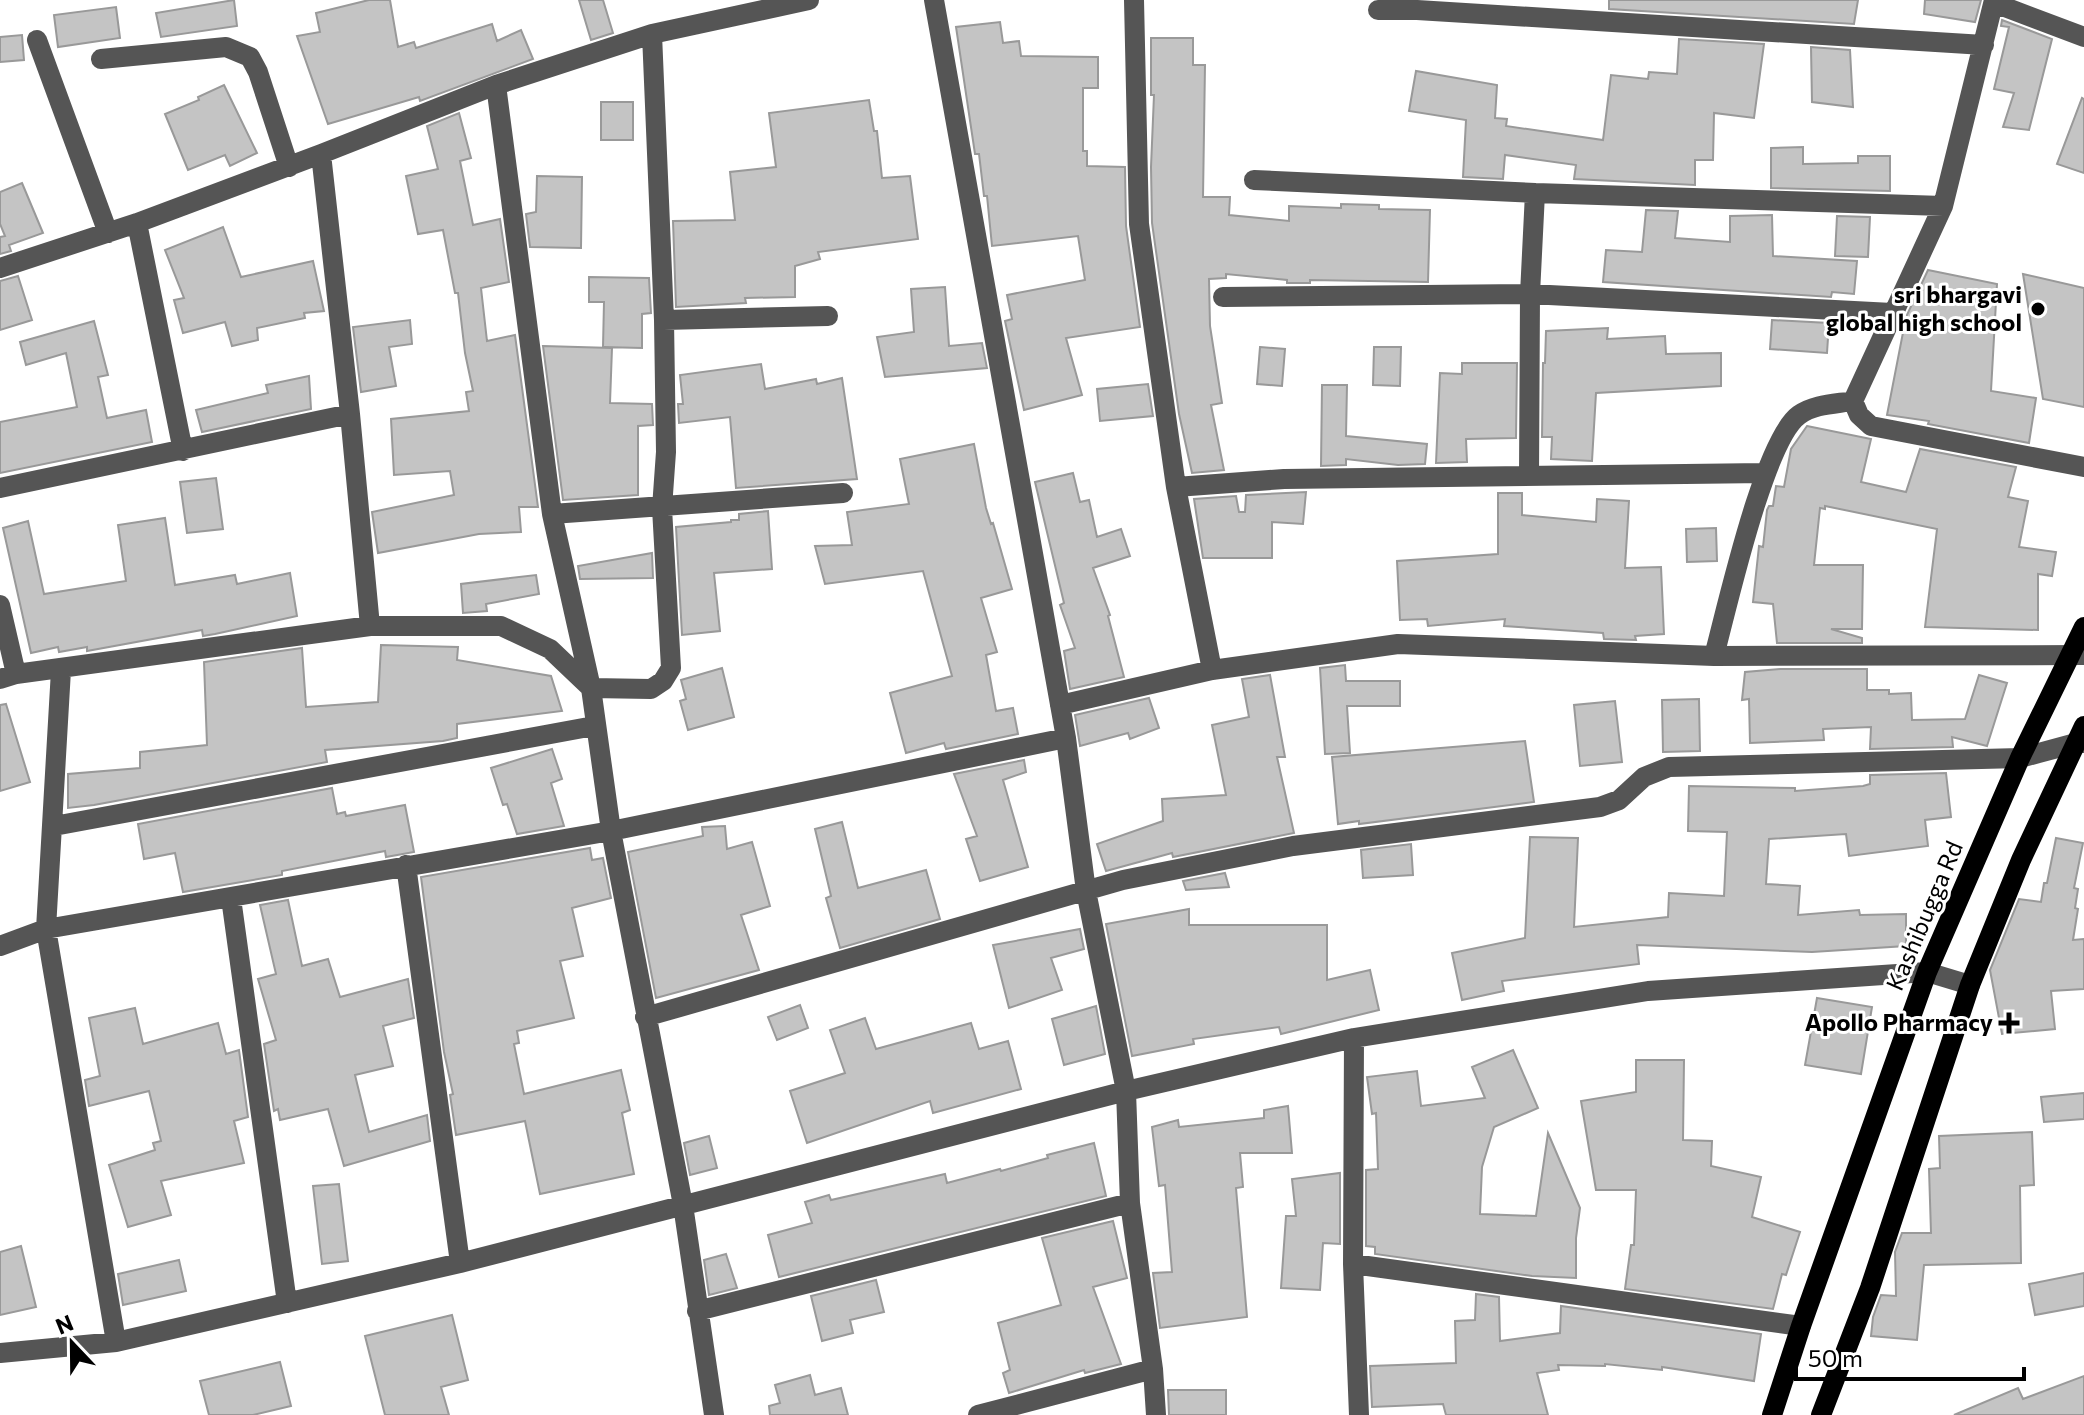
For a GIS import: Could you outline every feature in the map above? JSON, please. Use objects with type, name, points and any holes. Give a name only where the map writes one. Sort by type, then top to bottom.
[{"type":"main road","name":"Kashibugga Rd","points":[[1772,1415],[1927,972],[2020,758],[2078,655],[2084,627]]},
{"type":"main road","points":[[1821,1415],[1870,1288],[1970,985],[2021,860],[2081,737]]},
{"type":"street","points":[[0,268],[137,223],[289,167],[496,85],[652,34],[809,0]]},
{"type":"street","points":[[934,0],[1066,738],[1086,891],[1126,1091],[1130,1203],[1153,1369],[1156,1415]]},
{"type":"street","points":[[1134,0],[1139,224],[1176,487],[1212,670]]},
{"type":"street","points":[[2084,37],[1994,1],[1943,206],[1853,401],[1859,415],[1871,426],[2084,467]]},
{"type":"street","points":[[1378,10],[1984,45]]},
{"type":"street","points":[[0,605],[8,676],[370,626],[501,626],[550,649],[591,688],[651,689],[663,681],[671,668],[662,508],[666,452],[664,320],[652,34]]},
{"type":"street","points":[[37,40],[108,233]]},
{"type":"street","points":[[101,59],[226,47],[250,57],[258,72],[289,167]]},
{"type":"street","points":[[496,85],[552,514],[591,688],[611,831],[683,1205],[714,1415]]},
{"type":"street","points":[[321,154],[370,626]]},
{"type":"street","points":[[1254,180],[1943,206]]},
{"type":"street","points":[[1529,476],[1530,294],[1535,193]]},
{"type":"street","points":[[137,223],[183,451]]},
{"type":"street","points":[[1223,297],[1530,294],[1892,313]]},
{"type":"street","points":[[664,320],[828,316]]},
{"type":"street","points":[[1714,656],[1765,473],[1789,425],[1798,416],[1817,407],[1853,401]]},
{"type":"street","points":[[0,488],[350,414]]},
{"type":"street","points":[[1176,487],[1284,479],[1765,473]]},
{"type":"street","points":[[552,514],[843,493]]},
{"type":"street","points":[[1060,705],[1212,670],[1398,644],[1714,656],[2078,655]]},
{"type":"street","points":[[61,670],[46,929],[116,1342]]},
{"type":"street","points":[[54,826],[594,726]]},
{"type":"street","points":[[645,1017],[1123,880],[1293,846],[1600,807],[1619,800],[1644,777],[1669,767],[2020,758],[2081,737]]},
{"type":"street","points":[[0,946],[46,929],[611,831],[1066,738]]},
{"type":"street","points":[[406,865],[460,1263]]},
{"type":"street","points":[[231,898],[287,1303]]},
{"type":"street","points":[[0,1353],[116,1342],[460,1263],[1126,1091],[1354,1038],[1648,991],[1927,972],[1970,985]]},
{"type":"street","points":[[1354,1038],[1353,1264],[1359,1415]]},
{"type":"street","points":[[697,1311],[1130,1203]]},
{"type":"street","points":[[1353,1264],[1801,1326]]},
{"type":"street","points":[[978,1415],[1153,1369]]},
{"type":"building","points":[[234,0],[237,26],[161,37],[156,13]]},
{"type":"building","points":[[369,0],[390,0],[398,47],[414,42],[416,48],[492,24],[497,41],[521,30],[533,59],[420,101],[419,97],[328,124],[297,36],[320,32],[316,13]]},
{"type":"building","points":[[579,0],[603,0],[613,33],[591,40]]},
{"type":"building","points":[[1609,0],[1858,0],[1854,24],[1609,9]]},
{"type":"building","points":[[1925,0],[1981,0],[1975,22],[1924,14]]},
{"type":"building","points":[[116,7],[120,38],[58,47],[54,15]]},
{"type":"building","points":[[2002,20],[2052,39],[2029,130],[2003,127],[2014,93],[1994,89],[2009,27],[2001,26]]},
{"type":"building","points":[[1000,22],[1003,43],[1019,41],[1021,56],[1098,57],[1098,88],[1083,88],[1083,151],[1087,151],[1087,166],[1125,167],[1126,226],[1140,327],[1066,338],[1082,395],[1024,410],[1005,321],[1012,319],[1007,295],[1085,280],[1078,236],[992,246],[987,196],[984,196],[979,154],[975,154],[956,27]]},
{"type":"building","points":[[22,35],[24,60],[0,62],[0,37]]},
{"type":"building","points":[[1151,38],[1193,38],[1193,65],[1205,65],[1203,197],[1230,197],[1229,215],[1289,221],[1289,206],[1341,208],[1341,204],[1379,205],[1379,209],[1430,210],[1428,282],[1310,280],[1310,283],[1287,283],[1287,280],[1226,274],[1226,278],[1209,279],[1210,326],[1222,403],[1211,405],[1224,470],[1192,473],[1179,414],[1152,223],[1154,95],[1151,95]]},
{"type":"building","points":[[1679,39],[1764,44],[1754,118],[1714,113],[1713,160],[1695,160],[1695,185],[1574,179],[1576,165],[1505,155],[1503,179],[1463,177],[1466,120],[1409,111],[1416,71],[1497,85],[1495,118],[1507,119],[1506,126],[1603,140],[1611,75],[1648,79],[1649,72],[1677,74]]},
{"type":"building","points":[[1811,47],[1850,50],[1853,107],[1812,102]]},
{"type":"building","points":[[224,85],[257,153],[230,166],[225,155],[188,170],[165,114],[199,100],[198,97]]},
{"type":"building","points":[[2084,99],[2084,173],[2057,164]]},
{"type":"building","points":[[869,100],[874,131],[877,131],[882,178],[910,176],[918,239],[818,252],[820,259],[795,266],[795,297],[745,298],[746,303],[676,307],[673,221],[735,220],[730,172],[776,167],[769,113]]},
{"type":"building","points":[[601,102],[633,102],[633,140],[601,140]]},
{"type":"building","points":[[459,113],[471,158],[460,161],[473,225],[500,219],[509,282],[481,288],[487,341],[515,335],[538,507],[519,507],[521,532],[479,534],[378,553],[372,512],[454,495],[450,471],[394,475],[391,419],[469,411],[466,392],[473,391],[458,293],[455,293],[443,230],[418,234],[406,176],[438,169],[427,126]]},
{"type":"building","points":[[1803,147],[1803,164],[1858,163],[1858,156],[1890,156],[1890,191],[1771,188],[1771,148]]},
{"type":"building","points":[[537,176],[582,177],[581,248],[530,247],[526,214],[536,212]]},
{"type":"building","points":[[22,183],[43,233],[9,245],[11,251],[0,254],[0,237],[5,236],[0,224],[0,192]]},
{"type":"building","points":[[1646,210],[1678,211],[1675,238],[1730,242],[1730,216],[1772,215],[1773,256],[1857,261],[1854,294],[1832,292],[1831,297],[1603,282],[1606,250],[1642,252]]},
{"type":"building","points":[[1837,216],[1870,217],[1868,257],[1835,256]]},
{"type":"building","points":[[223,227],[241,277],[313,261],[324,311],[304,313],[305,318],[257,328],[258,340],[232,346],[225,322],[183,333],[174,300],[184,298],[165,250]]},
{"type":"building","points":[[1928,270],[1997,284],[1991,391],[2036,398],[2029,443],[1887,415],[1906,317]]},
{"type":"building","name":"sri bhargavi global high school","points":[[2023,274],[2084,288],[2084,407],[2043,399]]},
{"type":"building","points":[[18,276],[32,320],[0,330],[0,281]]},
{"type":"building","points":[[589,277],[649,278],[651,313],[642,314],[642,348],[603,347],[604,302],[589,302]]},
{"type":"building","points":[[945,287],[949,346],[982,343],[987,368],[885,377],[877,337],[914,332],[911,289]]},
{"type":"building","points":[[410,320],[412,344],[389,347],[396,386],[361,392],[353,327]]},
{"type":"building","points":[[1772,320],[1829,323],[1827,353],[1770,349]]},
{"type":"building","points":[[94,321],[108,375],[98,377],[107,418],[146,410],[152,442],[0,473],[0,422],[77,407],[66,353],[26,365],[20,342]]},
{"type":"building","points":[[1608,328],[1607,339],[1665,336],[1666,354],[1721,353],[1721,386],[1596,393],[1592,461],[1551,459],[1552,437],[1542,437],[1546,331]]},
{"type":"building","points":[[543,346],[612,348],[610,403],[652,404],[653,425],[638,426],[638,495],[563,500]]},
{"type":"building","points":[[1260,347],[1285,349],[1282,386],[1257,384]]},
{"type":"building","points":[[1374,347],[1401,347],[1400,386],[1373,385]]},
{"type":"building","points":[[1462,363],[1517,363],[1516,438],[1466,439],[1467,462],[1436,463],[1440,373],[1462,374]]},
{"type":"building","points":[[761,364],[765,389],[816,379],[817,384],[842,378],[857,479],[736,488],[730,417],[679,423],[678,404],[683,404],[680,375]]},
{"type":"building","points":[[309,376],[311,409],[202,432],[196,410],[268,393],[266,385]]},
{"type":"building","points":[[1148,384],[1153,416],[1100,421],[1097,389]]},
{"type":"building","points":[[1322,385],[1347,385],[1346,436],[1427,444],[1425,464],[1398,465],[1346,459],[1346,465],[1321,466]]},
{"type":"building","points":[[1807,426],[1871,439],[1861,482],[1906,492],[1920,449],[2016,467],[2008,497],[2028,501],[2019,547],[2056,552],[2052,576],[2038,574],[2038,630],[1925,627],[1937,529],[1825,506],[1825,509],[1820,508],[1814,565],[1863,565],[1862,629],[1831,629],[1862,638],[1862,643],[1777,643],[1773,604],[1753,602],[1759,546],[1763,547],[1767,510],[1773,506],[1776,486],[1784,487],[1791,449]]},
{"type":"building","points":[[974,444],[986,508],[1012,589],[981,598],[997,652],[986,655],[996,711],[1013,708],[1018,734],[946,749],[944,743],[906,753],[890,693],[952,676],[923,571],[825,584],[815,546],[852,545],[847,512],[909,504],[900,459]]},
{"type":"building","points":[[1073,473],[1080,502],[1089,500],[1097,537],[1121,529],[1130,556],[1093,568],[1110,615],[1124,677],[1070,689],[1064,651],[1075,648],[1060,605],[1064,603],[1035,482]]},
{"type":"building","points":[[216,478],[223,529],[187,533],[180,482]]},
{"type":"building","points":[[1306,492],[1303,524],[1272,522],[1272,558],[1203,558],[1194,499],[1236,496],[1239,512],[1245,512],[1246,495]]},
{"type":"building","points":[[1498,493],[1522,493],[1522,515],[1596,522],[1597,499],[1629,501],[1625,568],[1661,567],[1664,634],[1635,636],[1636,640],[1604,639],[1603,633],[1504,626],[1505,619],[1428,626],[1427,619],[1400,620],[1397,561],[1498,554]]},
{"type":"building","points":[[768,511],[772,569],[714,573],[720,631],[682,635],[676,527],[731,522],[739,520],[739,514]]},
{"type":"building","points":[[165,518],[175,585],[235,575],[237,584],[290,573],[297,616],[203,636],[202,630],[87,651],[87,647],[59,652],[58,647],[31,653],[3,528],[28,521],[44,594],[126,581],[118,525]]},
{"type":"building","points":[[1716,528],[1717,561],[1687,562],[1686,529]]},
{"type":"building","points":[[652,553],[653,578],[580,579],[578,566]]},
{"type":"building","points":[[536,575],[539,594],[486,604],[487,611],[463,613],[461,584]]},
{"type":"building","points":[[381,645],[458,647],[457,660],[551,676],[562,711],[457,724],[457,738],[325,750],[327,762],[68,808],[68,774],[140,768],[140,752],[207,745],[204,662],[302,648],[306,707],[378,702]]},
{"type":"building","points":[[1345,665],[1346,681],[1400,681],[1400,706],[1347,706],[1350,753],[1325,754],[1320,668]]},
{"type":"building","points":[[722,668],[734,717],[688,730],[680,701],[686,699],[681,680]]},
{"type":"building","points":[[1867,669],[1867,690],[1889,690],[1889,694],[1911,693],[1912,720],[1965,719],[1979,675],[2007,683],[1987,746],[1952,737],[1953,747],[1870,749],[1871,727],[1823,729],[1824,740],[1750,743],[1749,699],[1742,700],[1745,672]]},
{"type":"building","points":[[1270,675],[1285,757],[1277,757],[1294,833],[1173,857],[1172,853],[1106,871],[1097,844],[1163,821],[1162,799],[1226,795],[1212,725],[1249,717],[1242,679]]},
{"type":"building","points":[[1149,698],[1159,728],[1130,739],[1128,733],[1080,746],[1075,715]]},
{"type":"building","points":[[1699,699],[1700,751],[1663,752],[1662,700]]},
{"type":"building","points":[[1615,701],[1622,762],[1580,766],[1574,705]]},
{"type":"building","points":[[6,704],[30,782],[0,791],[0,705]]},
{"type":"building","points":[[1525,741],[1534,802],[1338,824],[1332,757]]},
{"type":"building","points":[[552,749],[562,779],[551,783],[564,826],[517,834],[491,768]]},
{"type":"building","points":[[1024,760],[1026,772],[1003,780],[1028,867],[980,881],[966,839],[977,836],[954,774]]},
{"type":"building","points":[[1946,773],[1951,817],[1925,820],[1928,846],[1849,856],[1846,834],[1769,839],[1766,884],[1800,886],[1798,915],[1859,910],[1860,915],[1906,914],[1906,946],[1812,952],[1637,945],[1639,964],[1502,981],[1504,991],[1462,1000],[1452,953],[1525,938],[1530,837],[1578,838],[1574,927],[1668,917],[1669,893],[1724,896],[1727,832],[1688,831],[1689,786],[1795,788],[1795,791],[1863,786],[1870,784],[1870,775]]},
{"type":"building","points":[[332,788],[337,814],[345,812],[346,816],[405,805],[414,852],[386,857],[385,851],[282,871],[282,875],[183,892],[175,853],[144,859],[138,824]]},
{"type":"building","points":[[842,822],[858,888],[926,870],[940,919],[840,948],[826,898],[831,896],[815,829]]},
{"type":"building","points":[[725,826],[727,849],[752,842],[770,906],[741,915],[759,970],[656,998],[628,852],[703,836],[702,827]]},
{"type":"building","points":[[2056,838],[2083,843],[2074,888],[2078,889],[2075,908],[2078,909],[2073,940],[2084,939],[2084,989],[2051,991],[2055,1029],[2002,1034],[1990,970],[2019,899],[2041,902]]},
{"type":"building","points":[[1411,844],[1413,875],[1363,878],[1361,850]]},
{"type":"building","points":[[590,848],[592,860],[603,858],[611,898],[572,908],[583,956],[560,961],[574,1018],[517,1031],[519,1043],[514,1044],[524,1094],[621,1070],[630,1110],[622,1113],[634,1174],[540,1194],[525,1121],[456,1135],[450,1095],[453,1094],[444,1052],[421,877]]},
{"type":"building","points":[[1225,873],[1229,887],[1186,890],[1183,881]]},
{"type":"building","points":[[288,900],[302,966],[328,959],[340,997],[408,979],[414,1018],[383,1026],[393,1066],[355,1075],[369,1132],[427,1115],[430,1141],[344,1166],[328,1109],[280,1120],[278,1109],[274,1111],[264,1044],[276,1040],[258,979],[276,974],[260,905]]},
{"type":"building","points":[[1189,909],[1189,925],[1327,925],[1327,980],[1370,970],[1379,1010],[1281,1034],[1279,1027],[1193,1039],[1194,1044],[1132,1056],[1106,924]]},
{"type":"building","points":[[1080,929],[1084,949],[1051,958],[1062,990],[1009,1008],[993,945]]},
{"type":"building","points":[[1817,998],[1872,1007],[1861,1074],[1805,1065]]},
{"type":"building","points":[[800,1005],[808,1028],[777,1040],[768,1017]]},
{"type":"building","points":[[1096,1006],[1105,1054],[1064,1065],[1052,1019]]},
{"type":"building","points":[[135,1008],[143,1044],[218,1023],[226,1054],[239,1050],[248,1117],[234,1121],[244,1163],[161,1181],[171,1215],[128,1227],[109,1165],[155,1150],[153,1143],[161,1141],[149,1091],[89,1106],[85,1080],[100,1076],[89,1018]]},
{"type":"building","points":[[865,1018],[876,1049],[971,1023],[979,1049],[1008,1041],[1021,1089],[933,1113],[930,1101],[807,1143],[790,1091],[845,1073],[830,1030]]},
{"type":"building","points":[[1513,1050],[1538,1108],[1494,1127],[1482,1167],[1480,1214],[1536,1216],[1548,1133],[1580,1208],[1576,1278],[1532,1276],[1375,1254],[1375,1247],[1366,1246],[1366,1170],[1378,1169],[1376,1113],[1372,1114],[1367,1077],[1417,1071],[1421,1106],[1485,1098],[1472,1067]]},
{"type":"building","points":[[1636,1060],[1684,1060],[1683,1140],[1712,1141],[1711,1166],[1761,1177],[1752,1217],[1800,1232],[1786,1275],[1782,1274],[1773,1309],[1625,1289],[1631,1245],[1634,1245],[1636,1190],[1596,1190],[1581,1101],[1636,1092]]},
{"type":"building","points":[[2084,1093],[2084,1119],[2044,1122],[2041,1097]]},
{"type":"building","points":[[1288,1106],[1292,1153],[1240,1153],[1243,1187],[1236,1188],[1247,1317],[1160,1328],[1153,1273],[1172,1272],[1165,1185],[1159,1186],[1152,1127],[1178,1120],[1179,1127],[1264,1118],[1264,1110]]},
{"type":"building","points":[[2032,1132],[2034,1185],[2020,1186],[2021,1263],[1924,1265],[1917,1340],[1871,1336],[1873,1317],[1881,1295],[1896,1296],[1895,1252],[1902,1233],[1931,1233],[1929,1169],[1940,1168],[1939,1136]]},
{"type":"building","points":[[709,1136],[717,1168],[690,1175],[684,1143]]},
{"type":"building","points":[[1094,1143],[1106,1196],[779,1277],[768,1235],[812,1223],[805,1202],[829,1195],[831,1200],[945,1174],[947,1183],[1001,1171]]},
{"type":"building","points":[[1340,1173],[1340,1244],[1323,1243],[1320,1290],[1281,1288],[1286,1216],[1296,1216],[1292,1179]]},
{"type":"building","points":[[339,1184],[348,1261],[322,1264],[313,1186]]},
{"type":"building","points":[[1113,1221],[1127,1278],[1093,1287],[1121,1364],[1085,1373],[1084,1370],[1009,1393],[1003,1373],[1010,1370],[998,1323],[1061,1305],[1042,1238]]},
{"type":"building","points":[[21,1246],[36,1307],[0,1315],[0,1252]]},
{"type":"building","points":[[726,1254],[737,1288],[709,1295],[704,1260]]},
{"type":"building","points":[[179,1260],[186,1291],[123,1305],[118,1274]]},
{"type":"building","points":[[2084,1273],[2084,1306],[2035,1315],[2029,1284]]},
{"type":"building","points":[[876,1280],[884,1312],[850,1320],[853,1333],[822,1341],[811,1296]]},
{"type":"building","points":[[1476,1294],[1499,1297],[1500,1341],[1560,1333],[1561,1306],[1761,1334],[1754,1381],[1662,1367],[1662,1370],[1605,1364],[1558,1365],[1559,1370],[1537,1373],[1548,1415],[1446,1415],[1443,1404],[1372,1407],[1370,1366],[1456,1363],[1455,1321],[1475,1320]]},
{"type":"building","points":[[452,1315],[468,1380],[441,1387],[449,1415],[385,1415],[365,1336]]},
{"type":"building","points":[[280,1362],[291,1406],[253,1415],[209,1415],[200,1381]]},
{"type":"building","points":[[810,1375],[815,1395],[841,1388],[848,1415],[770,1415],[769,1406],[780,1403],[775,1385]]},
{"type":"building","points":[[2084,1376],[2084,1415],[1954,1415],[2018,1388],[2023,1399]]},
{"type":"building","points":[[1168,1390],[1226,1390],[1226,1415],[1169,1415]]},
{"type":"place","name":"sri bhargavi global high school","points":[[2038,309]]},
{"type":"place","name":"Apollo Pharmacy","points":[[2009,1023]]}]
